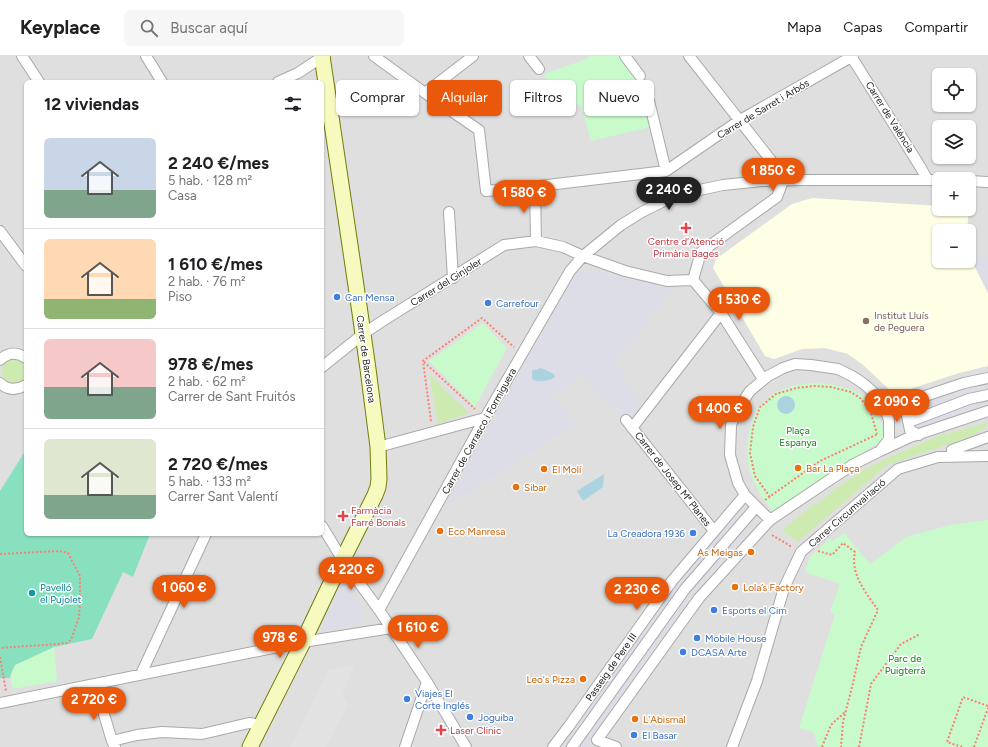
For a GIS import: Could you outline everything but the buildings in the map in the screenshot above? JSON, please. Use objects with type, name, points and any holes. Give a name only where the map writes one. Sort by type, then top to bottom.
[{"type":"street","points":[[22,56],[38,80]]},
{"type":"street","points":[[146,56],[161,80]]},
{"type":"street","points":[[282,80],[298,73],[322,56]]},
{"type":"street","name":"Carrer de Barcelona","points":[[250,747],[378,487],[379,479],[378,447],[363,334],[322,56]]},
{"type":"street","points":[[374,56],[425,93],[473,56]]},
{"type":"street","points":[[529,56],[539,69]]},
{"type":"street","points":[[625,56],[640,76]]},
{"type":"street","points":[[689,56],[777,168],[783,181],[777,197],[701,252],[693,280]]},
{"type":"street","name":"Carrer de Sarret i Arbós","points":[[425,93],[479,130],[486,191],[535,187],[666,172],[740,120],[852,56]]},
{"type":"street","name":"Carrer de València","points":[[852,56],[927,179]]},
{"type":"street","points":[[653,116],[666,172]]},
{"type":"street","name":"Carrer de Carrasco i Formiguera","points":[[379,610],[485,418],[570,271],[583,256],[621,225],[642,212],[676,195],[723,185],[762,181],[932,179]]},
{"type":"street","points":[[976,181],[988,182]]},
{"type":"street","points":[[535,187],[536,241]]},
{"type":"street","points":[[449,212],[453,278]]},
{"type":"street","points":[[0,230],[24,263]]},
{"type":"street","name":"Carrer del Ginjoler","points":[[324,365],[363,334],[504,245],[536,241],[563,247],[583,256]]},
{"type":"street","points":[[583,256],[625,271],[667,281],[693,280]]},
{"type":"street","points":[[693,280],[721,313],[763,379]]},
{"type":"street","name":"Carrer de Josep Mª Planes","points":[[714,531],[629,424],[721,313]]},
{"type":"street","points":[[2,355],[14,353],[24,357]]},
{"type":"street","points":[[770,520],[745,495],[738,482],[730,455],[731,425],[738,410],[750,391],[763,379],[776,371],[796,364],[823,366],[838,369],[852,376],[864,384],[882,400],[889,420],[889,439],[880,451]]},
{"type":"street","points":[[882,400],[910,401],[964,383],[988,378]]},
{"type":"street","points":[[1,386],[15,389],[24,388]]},
{"type":"street","points":[[914,420],[969,399],[988,395]]},
{"type":"street","points":[[910,401],[905,407],[910,430],[919,435]]},
{"type":"street","points":[[616,747],[597,740],[699,598],[770,520],[854,464],[880,451],[919,435],[988,411]]},
{"type":"street","points":[[378,447],[485,418]]},
{"type":"street","points":[[952,457],[952,450],[988,437]]},
{"type":"street","name":"Carrer Circumval·lació","points":[[732,747],[757,681],[784,588],[803,550],[898,469],[938,457],[988,456]]},
{"type":"street","name":"Passeig de Pere III","points":[[553,747],[672,581],[745,495]]},
{"type":"street","points":[[572,747],[685,589],[756,507]]},
{"type":"street","points":[[324,529],[342,559],[379,610],[427,682],[466,747]]},
{"type":"street","points":[[141,674],[205,536]]},
{"type":"street","points":[[4,703],[303,642],[391,628]]},
{"type":"street","points":[[405,747],[427,682]]},
{"type":"street","points":[[95,684],[114,744],[137,735],[162,732],[202,734],[249,723],[261,725]]},
{"type":"path","points":[[423,361],[482,318],[522,354]]},
{"type":"path","points":[[423,361],[485,418]]},
{"type":"path","points":[[423,361],[433,432]]},
{"type":"path","points":[[814,386],[831,387],[851,392],[860,398],[870,410],[877,434],[820,461],[770,497],[755,476],[750,454],[753,427],[760,407],[776,394],[796,388],[814,386]]},
{"type":"path","points":[[762,529],[803,550],[832,555],[843,543],[854,552],[853,559],[856,576],[878,610],[861,647],[845,712],[841,747]]},
{"type":"path","points":[[0,554],[59,551],[68,553],[80,576],[81,588],[79,617],[72,640],[67,643],[0,648]]},
{"type":"path","points":[[859,747],[871,684],[901,644],[920,634]]},
{"type":"path","points":[[0,657],[4,703]]},
{"type":"path","points":[[962,747],[947,742],[963,698],[988,707],[974,747]]},
{"type":"path","points":[[822,747],[831,725],[845,712]]},
{"type":"shaded area","points":[[0,56],[988,56],[988,747],[0,747]]},
{"type":"shaded area","name":"Institut Lluís de Peguera","points":[[812,198],[932,206],[932,216],[968,216],[968,224],[932,224],[932,268],[976,268],[988,293],[988,366],[959,373],[898,393],[892,392],[863,365],[848,354],[825,348],[802,349],[774,359],[765,356],[713,268],[716,259],[792,204]]},
{"type":"shaded area","points":[[976,257],[988,258],[988,293],[976,268]]},
{"type":"shaded area","points":[[586,269],[673,288],[615,362],[642,404],[624,423],[582,373],[553,397],[575,424],[444,508],[566,289],[580,271]]},
{"type":"shaded area","points":[[988,385],[988,404],[972,408],[917,429],[911,411],[968,390]]},
{"type":"shaded area","points":[[733,519],[748,531],[692,594],[587,744],[590,747],[561,747],[677,583]]},
{"type":"shaded area","points":[[342,584],[349,588],[362,612],[364,617],[363,621],[328,630],[319,629],[319,623],[336,587]]},
{"type":"shaded area","points":[[355,664],[342,695],[348,705],[326,747],[291,747],[328,670]]},
{"type":"green space","points":[[588,56],[623,56],[640,76],[641,80],[584,80],[584,116],[581,105],[576,104],[576,80],[547,80],[544,74],[589,58]]},
{"type":"green space","points":[[584,116],[650,116],[650,127],[591,141]]},
{"type":"green space","points":[[483,323],[507,348],[475,407],[429,361]]},
{"type":"green space","points":[[9,360],[19,360],[24,365],[24,377],[19,382],[9,382],[3,376],[3,366]]},
{"type":"green space","points":[[429,374],[469,413],[438,424]]},
{"type":"green space","name":"Plaça Espanya","points":[[814,383],[830,384],[847,388],[863,395],[878,415],[887,438],[829,473],[774,513],[759,493],[750,472],[747,454],[748,436],[752,421],[759,406],[775,392],[795,385]]},
{"type":"green space","points":[[988,422],[985,428],[970,437],[887,465],[798,542],[782,530],[790,523],[793,523],[792,522],[815,503],[817,504],[831,493],[830,492],[864,470],[885,459],[945,433],[949,435],[949,433]]},
{"type":"green space","points":[[24,453],[24,536],[149,536],[133,577],[123,572],[92,639],[54,647],[15,665],[10,678],[0,678],[0,491]]},
{"type":"green space","name":"Parc de Puigterrà","points":[[988,520],[988,747],[818,747],[813,732],[799,728],[835,614],[830,612],[840,584],[805,572],[810,557],[829,539],[833,541],[844,533],[870,564],[906,537],[950,525]]},
{"type":"green space","points":[[54,647],[57,681],[13,689],[11,677],[15,665]]},
{"type":"water","points":[[541,368],[554,374],[555,377],[544,381],[532,379],[532,371]]},
{"type":"water","points":[[786,396],[792,399],[795,405],[792,411],[786,414],[780,411],[777,405],[780,399]]},
{"type":"water","points":[[604,474],[603,487],[583,501],[577,491]]},
{"type":"place","name":"Centre d'Atenció Primària Bages","points":[[686,228]]},
{"type":"place","name":"Can Mensa","points":[[337,297]]},
{"type":"place","name":"Carrefour","points":[[488,303]]},
{"type":"place","name":"Institut Lluís de Peguera","points":[[866,321]]},
{"type":"place","name":"Bar La Plaça","points":[[798,468]]},
{"type":"place","name":"El Molí","points":[[544,469]]},
{"type":"place","name":"Sibar","points":[[516,487]]},
{"type":"place","name":"Farmàcia Farré Bonals","points":[[343,516]]},
{"type":"place","name":"Eco Manresa","points":[[440,531]]},
{"type":"place","name":"La Creadora 1936","points":[[693,533]]},
{"type":"place","name":"As Meigas","points":[[751,552]]},
{"type":"place","name":"Lola’s Factory","points":[[735,587]]},
{"type":"place","name":"Pavelló el Pujolet","points":[[32,593]]},
{"type":"place","name":"Esports el Cim","points":[[714,610]]},
{"type":"place","name":"Mobile House","points":[[697,638]]},
{"type":"place","name":"DCASA Arte","points":[[683,652]]},
{"type":"place","name":"Leo's Pizza","points":[[583,679]]},
{"type":"place","name":"Viajes El Corte Inglés","points":[[407,699]]},
{"type":"place","name":"Joguiba","points":[[470,717]]},
{"type":"place","name":"L'Abismal","points":[[635,719]]},
{"type":"place","name":"Laser Clinic","points":[[441,730]]},
{"type":"place","name":"El Basar","points":[[634,735]]}]
